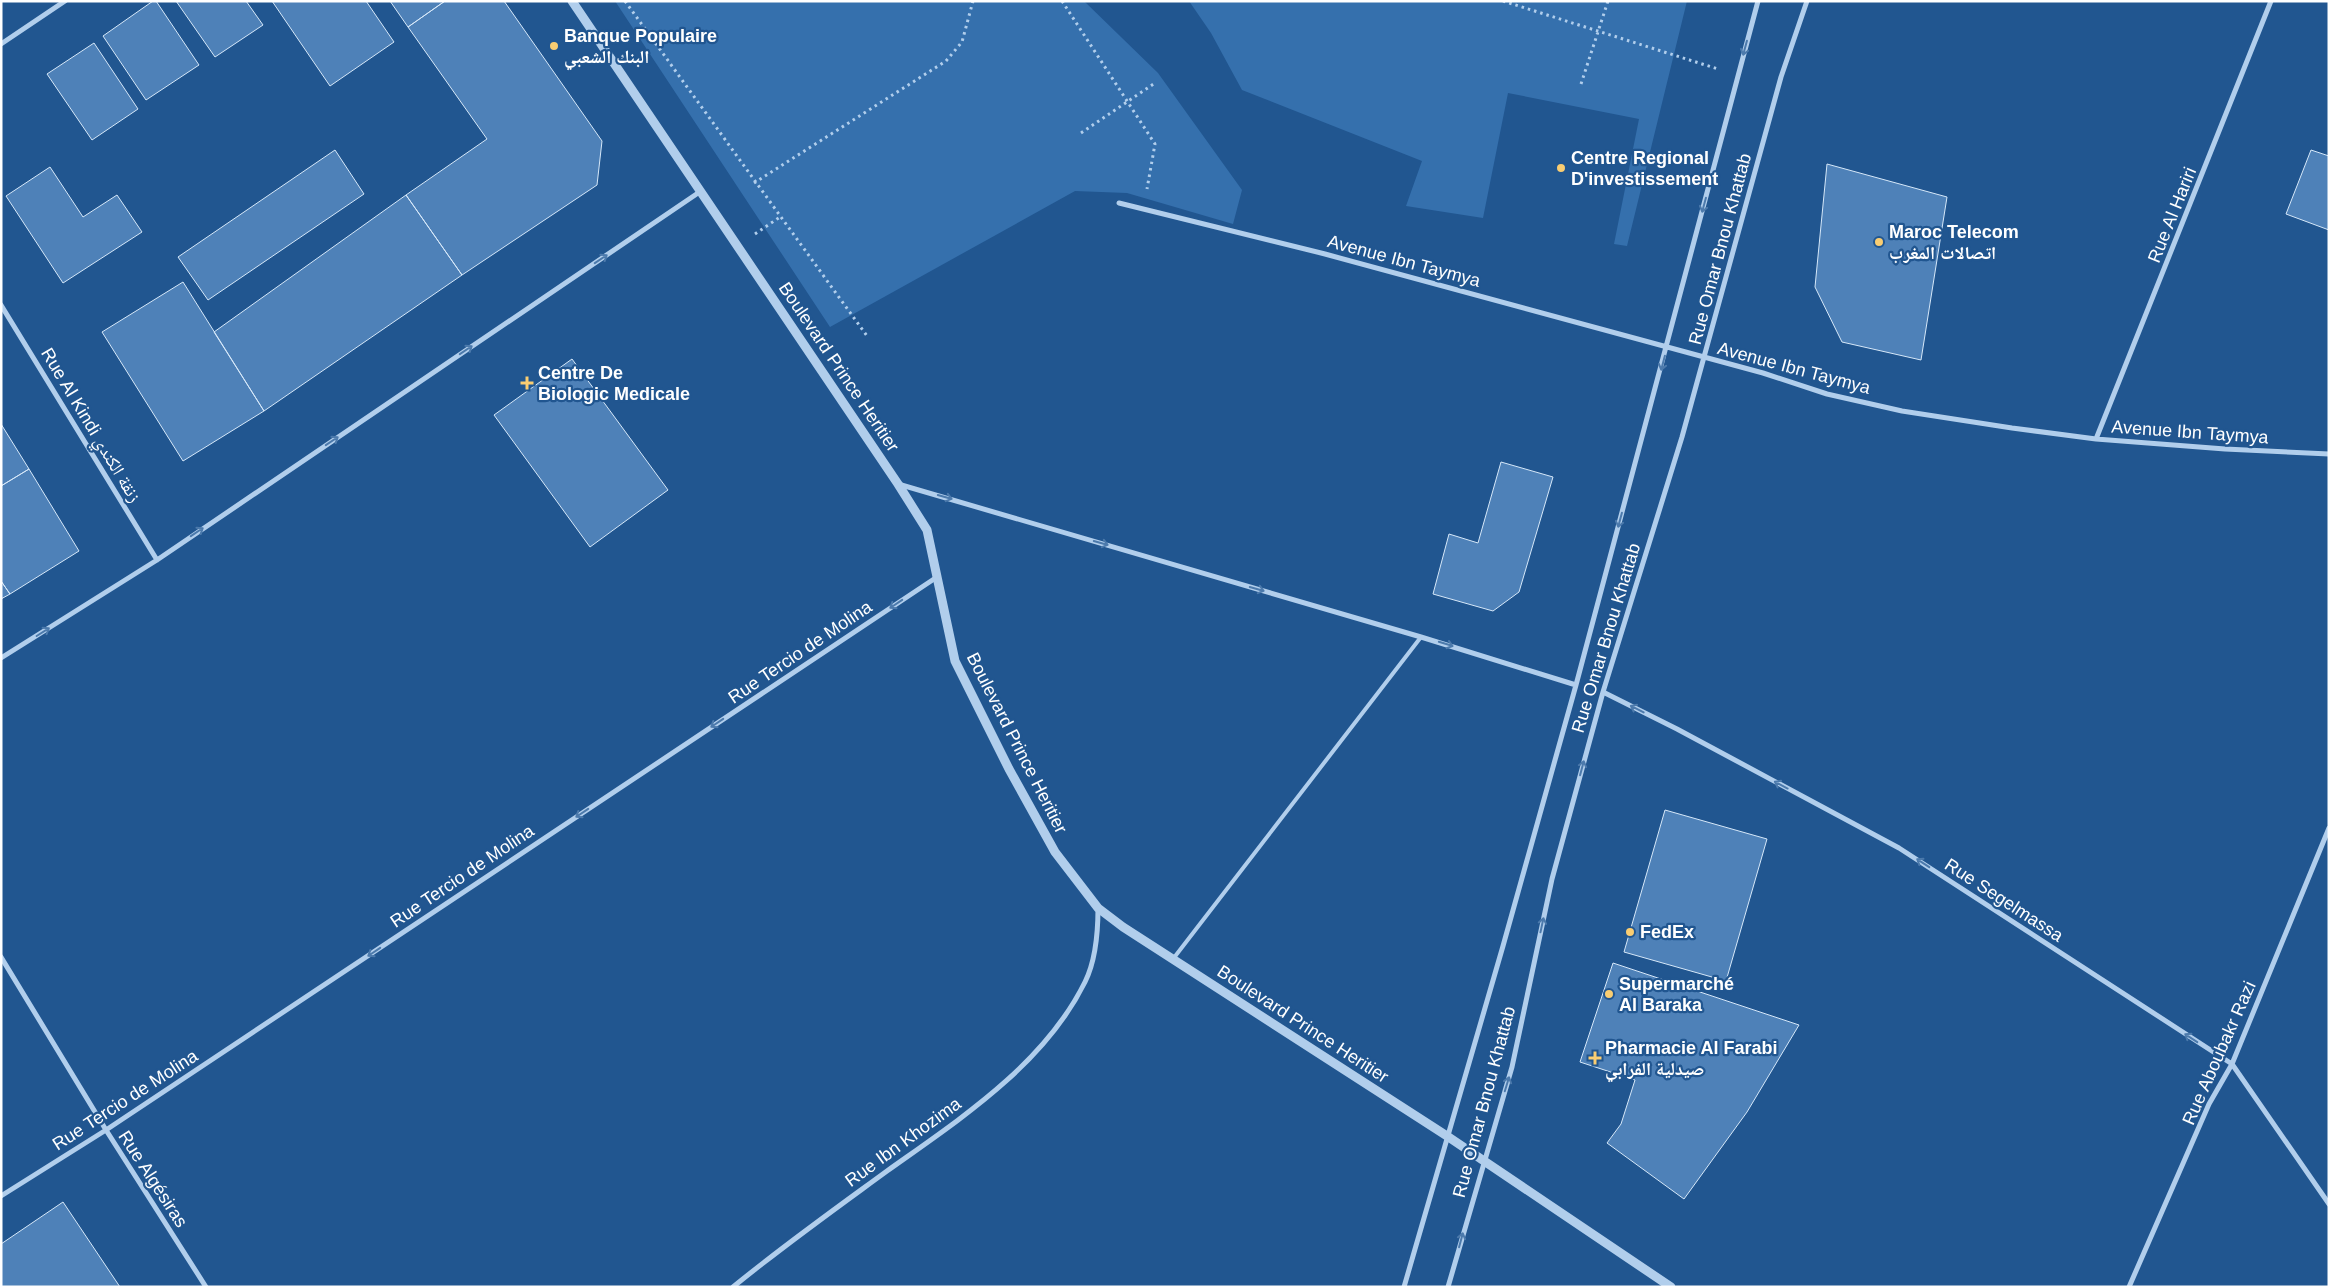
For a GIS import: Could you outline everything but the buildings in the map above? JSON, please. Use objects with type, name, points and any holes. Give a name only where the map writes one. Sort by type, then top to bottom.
[{"type":"street","points":[[1,44],[66,1]]},
{"type":"street","name":"Boulevard Prince Heritier","points":[[572,1],[898,484],[926,530],[955,661],[1009,769],[1054,852],[1098,908],[1123,927],[1447,1136],[1671,1287]]},
{"type":"street","name":"Rue Omar Bnou Khattab","points":[[1404,1287],[1503,946],[1576,685],[1758,1]]},
{"type":"street","name":"Rue Omar Bnou Khattab","points":[[1448,1287],[1512,1067],[1552,879],[1603,692],[1682,437],[1781,77],[1807,1]]},
{"type":"street","name":"Rue Al Hariri","points":[[2096,439],[2271,1]]},
{"type":"street","points":[[1,658],[157,560],[701,191]]},
{"type":"street","name":"Avenue Ibn Taymya","points":[[1119,204],[1325,254],[1763,373],[1827,394],[1902,411],[2096,439],[2225,449],[2329,454]]},
{"type":"street","name":"Rue Al Kindi زنقة الكندي","points":[[1,306],[157,560]]},
{"type":"street","points":[[898,484],[1421,636],[1576,685]]},
{"type":"street","name":"Rue Tercio de Molina","points":[[1,1196],[106,1130],[937,577]]},
{"type":"street","name":"Rue Segelmassa","points":[[1603,692],[1686,734],[1899,848],[2232,1064],[2329,1204]]},
{"type":"street","name":"Rue Aboubakr Razi","points":[[2129,1287],[2209,1104],[2232,1064],[2329,828]]},
{"type":"street","name":"Rue Ibn Khozima","points":[[733,1287],[783,1246],[984,1099],[1041,1048],[1085,982],[1093,960],[1098,908]]},
{"type":"street","name":"Rue Algésiras","points":[[1,957],[106,1130],[206,1287]]},
{"type":"lane","points":[[1173,959],[1421,636]]},
{"type":"path","points":[[624,1],[754,183],[868,336]]},
{"type":"path","points":[[754,183],[946,61],[962,42],[973,1]]},
{"type":"path","points":[[1062,1],[1155,144],[1144,209]]},
{"type":"path","points":[[1504,1],[1738,75]]},
{"type":"path","points":[[1581,84],[1608,1]]},
{"type":"path","points":[[1081,133],[1155,83]]},
{"type":"shaded area","points":[[615,1],[1084,1],[1158,73],[1242,190],[1233,224],[1127,193],[1075,191],[830,327]]},
{"type":"shaded area","points":[[1189,1],[1687,1],[1627,246],[1614,244],[1639,119],[1508,93],[1483,218],[1406,206],[1422,161],[1242,90],[1211,33]]},
{"type":"place","name":"Banque Populaire البنك الشعبي","points":[[554,46]]},
{"type":"place","name":"Centre Regional D'investissement","points":[[1561,168]]},
{"type":"place","name":"Maroc Telecom اتصالات المغرب","points":[[1879,242]]},
{"type":"place","name":"Centre De Biologic Medicale","points":[[527,383]]},
{"type":"place","name":"FedEx","points":[[1630,932]]},
{"type":"place","name":"Supermarché Al Baraka","points":[[1609,994]]},
{"type":"place","name":"Pharmacie Al Farabi صيدلية الفرابي","points":[[1595,1058]]}]
